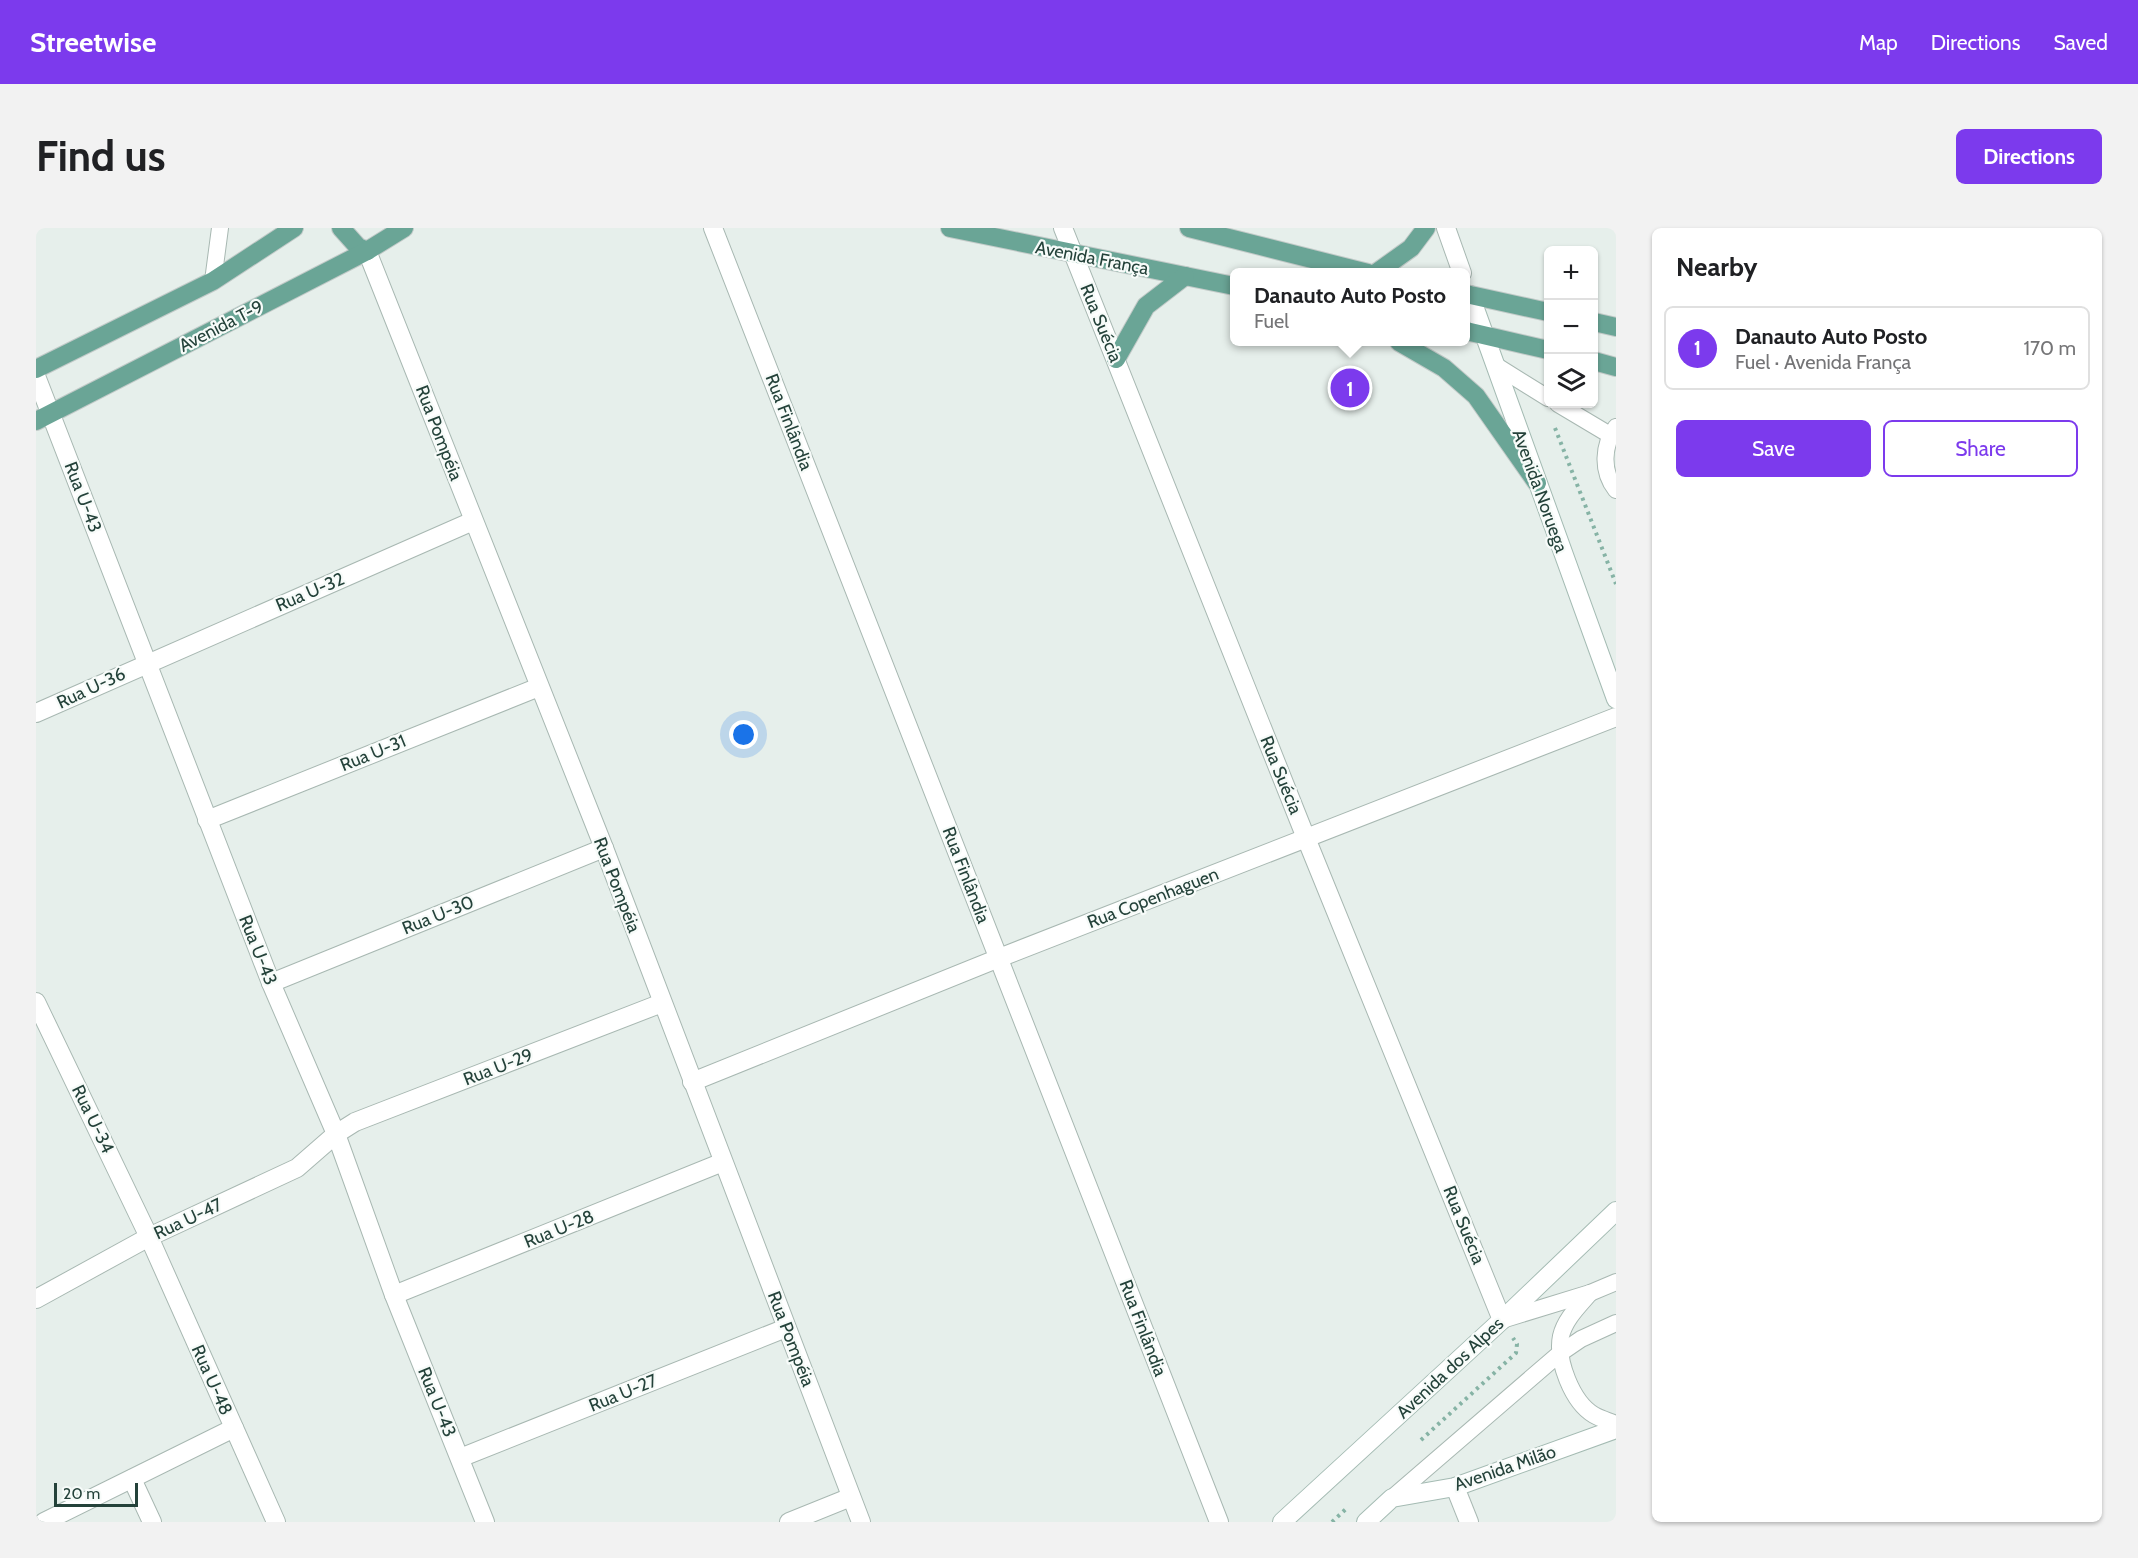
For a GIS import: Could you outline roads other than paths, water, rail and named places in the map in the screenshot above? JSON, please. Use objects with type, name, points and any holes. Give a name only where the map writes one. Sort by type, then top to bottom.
[{"type":"main road","points":[[36,369],[213,281],[294,228]]},
{"type":"main road","points":[[340,228],[352,242],[368,251]]},
{"type":"main road","name":"Avenida T-9","points":[[44,417],[368,251],[404,228]]},
{"type":"main road","name":"Avenida França","points":[[950,228],[1230,285]]},
{"type":"main road","points":[[1189,228],[1348,268]]},
{"type":"main road","points":[[1383,268],[1411,248],[1426,228]]},
{"type":"main road","points":[[1116,360],[1146,306],[1185,276]]},
{"type":"main road","points":[[1470,291],[1544,311]]},
{"type":"main road","points":[[1598,323],[1616,327]]},
{"type":"main road","points":[[1470,332],[1544,349]]},
{"type":"main road","points":[[1406,346],[1444,368],[1476,396],[1537,483]]},
{"type":"main road","points":[[1598,362],[1616,367]]},
{"type":"street","name":"Rua Finlândia","points":[[713,228],[1219,1522]]},
{"type":"street","name":"Rua Suécia","points":[[1063,228],[1306,838],[1502,1320]]},
{"type":"street","points":[[1446,228],[1460,268]]},
{"type":"street","name":"Rua Pompéia","points":[[368,251],[604,848],[861,1522]]},
{"type":"street","name":"Avenida Noruega","points":[[1470,298],[1616,699]]},
{"type":"street","name":"Rua U-43","points":[[36,376],[44,417],[146,663],[271,983],[336,1134],[394,1295],[484,1522]]},
{"type":"street","name":"Rua U-32","points":[[146,663],[473,521]]},
{"type":"street","name":"Rua U-36","points":[[36,713],[146,663]]},
{"type":"street","name":"Rua U-31","points":[[207,820],[539,687]]},
{"type":"street","name":"Rua Copenhaguen","points":[[692,1082],[999,958],[1616,717]]},
{"type":"street","name":"Rua U-30","points":[[271,983],[604,848]]},
{"type":"street","name":"Rua U-34","points":[[36,1002],[149,1237]]},
{"type":"street","name":"Rua U-29","points":[[336,1134],[355,1122],[662,1004]]},
{"type":"street","name":"Rua U-47","points":[[36,1299],[149,1237],[297,1168],[336,1134]]},
{"type":"street","name":"Rua U-28","points":[[394,1295],[723,1162]]},
{"type":"street","name":"Avenida dos Alpes","points":[[1282,1522],[1502,1320],[1616,1211]]},
{"type":"street","name":"Rua U-48","points":[[149,1237],[276,1522]]},
{"type":"street","name":"Rua U-27","points":[[460,1458],[786,1328]]},
{"type":"street","points":[[44,1522],[234,1428]]},
{"type":"street","name":"Avenida Milão","points":[[1392,1498],[1455,1487],[1616,1429]]},
{"type":"street","points":[[132,1479],[152,1522]]},
{"type":"street","points":[[1455,1487],[1469,1522]]},
{"type":"street","points":[[789,1522],[851,1497]]},
{"type":"street","points":[[1366,1522],[1392,1498]]},
{"type":"lane","points":[[213,281],[220,228]]},
{"type":"lane","points":[[1495,365],[1544,395]]},
{"type":"lane","points":[[1566,408],[1613,431],[1605,452],[1606,469],[1616,490]]},
{"type":"lane","points":[[1502,1320],[1590,1293],[1616,1282]]},
{"type":"lane","points":[[1590,1293],[1567,1321],[1559,1354],[1578,1398],[1592,1414],[1616,1424]]},
{"type":"lane","points":[[1392,1498],[1559,1354],[1616,1323]]},
{"type":"place","name":"Danauto Auto Posto","points":[[1350,388]]}]
